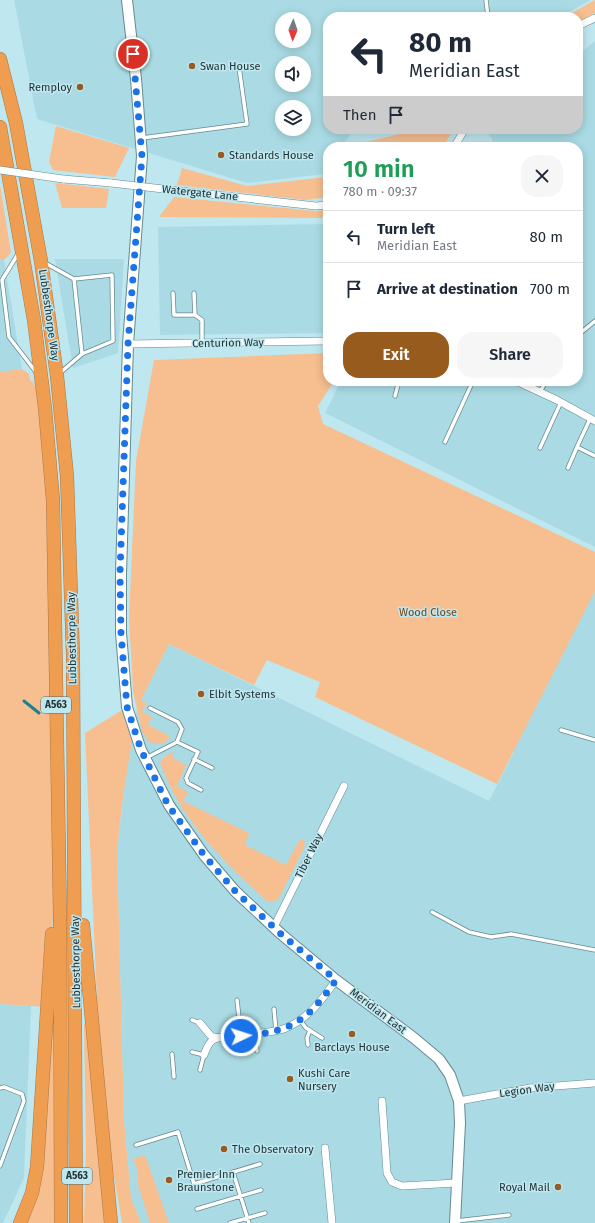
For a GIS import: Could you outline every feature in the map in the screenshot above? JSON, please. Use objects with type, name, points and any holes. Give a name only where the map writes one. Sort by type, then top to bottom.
[{"type":"highway","name":"Lubbesthorpe Way","points":[[0,59],[16,123],[41,261],[57,376],[68,484],[73,656],[76,1223]]},
{"type":"highway","name":"Lubbesthorpe Way","points":[[0,127],[22,247],[46,408],[53,500],[58,822],[61,1223]]},
{"type":"highway","points":[[74,818],[91,1022],[111,1223]]},
{"type":"highway","points":[[20,1223],[32,1193],[37,1167],[58,822]]},
{"type":"street","name":"Meridian East","points":[[127,0],[142,138],[141,182],[128,344],[120,574],[121,633],[127,707],[145,758],[168,805],[204,855],[235,891],[274,927],[336,980],[414,1038],[439,1059],[450,1075],[459,1101],[460,1123],[455,1222]]},
{"type":"street","points":[[583,24],[595,18]]},
{"type":"street","name":"Watergate Lane","points":[[0,170],[63,179],[316,206],[323,205]]},
{"type":"street","name":"Centurion Way","points":[[128,344],[323,341]]},
{"type":"street","points":[[527,386],[593,419]]},
{"type":"street","name":"Tiber Way","points":[[274,927],[344,786]]},
{"type":"street","points":[[200,1023],[210,1036],[218,1038],[255,1035],[276,1031],[300,1020],[318,1006],[336,980]]},
{"type":"street","points":[[204,1055],[209,1044],[218,1038]]},
{"type":"street","name":"Legion Way","points":[[459,1101],[530,1088],[595,1083]]},
{"type":"street","points":[[382,1101],[387,1173],[392,1182],[402,1186],[456,1183]]},
{"type":"street","points":[[325,1148],[332,1223]]},
{"type":"lane","points":[[486,0],[487,12]]},
{"type":"lane","points":[[142,138],[247,124],[239,67]]},
{"type":"lane","points":[[22,247],[2,280],[9,337],[41,379]]},
{"type":"lane","points":[[41,261],[58,272],[74,279],[112,275],[113,341],[82,354],[57,376]]},
{"type":"lane","points":[[74,279],[82,354]]},
{"type":"lane","points":[[194,292],[195,316]]},
{"type":"lane","points":[[173,293],[174,315],[195,316],[202,320],[202,344]]},
{"type":"lane","points":[[583,331],[595,321]]},
{"type":"lane","points":[[395,396],[398,386]]},
{"type":"lane","points":[[445,442],[471,386]]},
{"type":"lane","points":[[540,392],[543,386]]},
{"type":"lane","points":[[540,448],[561,402]]},
{"type":"lane","points":[[568,468],[577,447],[593,419]]},
{"type":"lane","points":[[577,447],[595,456]]},
{"type":"lane","points":[[145,758],[177,742],[182,730],[178,722],[150,708]]},
{"type":"lane","points":[[561,730],[595,740]]},
{"type":"lane","points":[[177,742],[198,752],[186,778],[188,783],[201,790]]},
{"type":"lane","points":[[194,759],[212,768]]},
{"type":"lane","points":[[432,912],[470,932],[491,937],[511,934],[595,950]]},
{"type":"lane","points":[[237,1000],[241,1036]]},
{"type":"lane","points":[[274,1009],[276,1031]]},
{"type":"lane","points":[[192,1020],[200,1023]]},
{"type":"lane","points":[[300,1020],[310,1030],[322,1038]]},
{"type":"lane","points":[[308,1045],[310,1030]]},
{"type":"lane","points":[[255,1035],[257,1051]]},
{"type":"lane","points":[[192,1052],[204,1055],[200,1070]]},
{"type":"lane","points":[[172,1054],[174,1077]]},
{"type":"lane","points":[[0,1088],[4,1087],[22,1094],[24,1101],[0,1166]]},
{"type":"lane","points":[[136,1144],[178,1132],[194,1184],[260,1164]]},
{"type":"lane","points":[[233,1172],[249,1223]]},
{"type":"lane","points":[[197,1210],[261,1190]]},
{"type":"lane","points":[[230,1223],[265,1213]]},
{"type":"lane","points":[[455,1222],[509,1215]]},
{"type":"shaded area","points":[[14,0],[590,0],[570,12],[323,12],[323,134],[351,134],[345,142],[323,142],[323,174],[247,183],[37,119]]},
{"type":"shaded area","points":[[595,41],[595,547],[325,413],[338,386],[583,386],[583,142],[493,142],[489,134],[583,134],[583,51]]},
{"type":"shaded area","points":[[323,224],[323,333],[160,335],[158,227]]},
{"type":"shaded area","points":[[55,259],[124,259],[118,353],[73,368]]},
{"type":"shaded area","points":[[0,260],[4,260],[22,369],[0,373]]},
{"type":"shaded area","points":[[595,585],[595,1223],[141,1223],[131,1198],[124,1121],[117,851],[129,748],[138,705],[169,644],[489,801],[514,752],[507,750]]},
{"type":"shaded area","points":[[0,1004],[31,1006],[24,1178],[3,1223],[0,1223]]},
{"type":"green space","points":[[595,0],[595,13],[583,19],[583,12],[574,12]]},
{"type":"green space","points":[[56,126],[129,148],[115,177],[53,170],[49,162]]},
{"type":"green space","points":[[400,134],[451,134],[446,142],[366,142]]},
{"type":"green space","points":[[182,168],[247,186],[323,177],[323,198],[305,200],[177,185]]},
{"type":"green space","points":[[55,183],[109,189],[106,208],[62,208]]},
{"type":"green space","points":[[0,185],[11,253],[4,260],[0,260]]},
{"type":"green space","points":[[174,197],[315,211],[323,210],[323,218],[159,217]]},
{"type":"green space","name":"Wood Close","points":[[323,353],[323,386],[331,386],[318,406],[323,424],[595,552],[595,591],[497,784],[315,697],[320,682],[267,660],[254,685],[169,644],[141,700],[147,703],[142,712],[152,717],[148,725],[170,736],[164,743],[161,744],[149,742],[142,731],[133,691],[129,617],[136,461],[154,360]]},
{"type":"green space","points":[[22,369],[29,374],[30,380],[33,382],[45,408],[58,822],[49,988],[60,998],[61,1223],[19,1223],[27,1208],[47,1007],[0,1004],[0,372]]},
{"type":"green space","points":[[127,707],[134,728],[123,797],[117,851],[124,1121],[131,1198],[141,1223],[122,1223],[111,1157],[98,1021],[85,733]]},
{"type":"green space","points":[[174,752],[172,758],[186,765],[177,786],[188,792],[183,801],[249,833],[245,845],[286,865],[300,839],[305,841],[304,848],[278,900],[268,902],[235,871],[205,839],[179,803],[160,762],[168,754]]},
{"type":"green space","points":[[91,1022],[111,1223],[84,1223],[86,1148],[84,1024]]},
{"type":"green space","points":[[145,1155],[169,1223],[150,1223],[138,1185],[138,1171],[133,1159]]},
{"type":"waterway","points":[[24,701],[39,713]]},
{"type":"place","name":"Swan House","points":[[192,66]]},
{"type":"place","name":"Remploy","points":[[80,87]]},
{"type":"place","name":"Standards House","points":[[221,155]]},
{"type":"place","name":"Elbit Systems","points":[[201,694]]},
{"type":"place","name":"Barclays House","points":[[352,1034]]},
{"type":"place","name":"Kushi Care Nursery","points":[[290,1079]]},
{"type":"place","name":"The Observatory","points":[[224,1149]]},
{"type":"place","name":"Premier Inn Braunstone","points":[[169,1180]]},
{"type":"place","name":"Royal Mail","points":[[558,1187]]},
{"type":"route","points":[[133,54],[142,138],[142,156],[128,344],[128,399],[120,574],[121,633],[127,707],[141,750],[168,805],[204,855],[235,891],[281,934],[336,980],[318,1006],[304,1019],[286,1028],[266,1034],[241,1036]]}]
